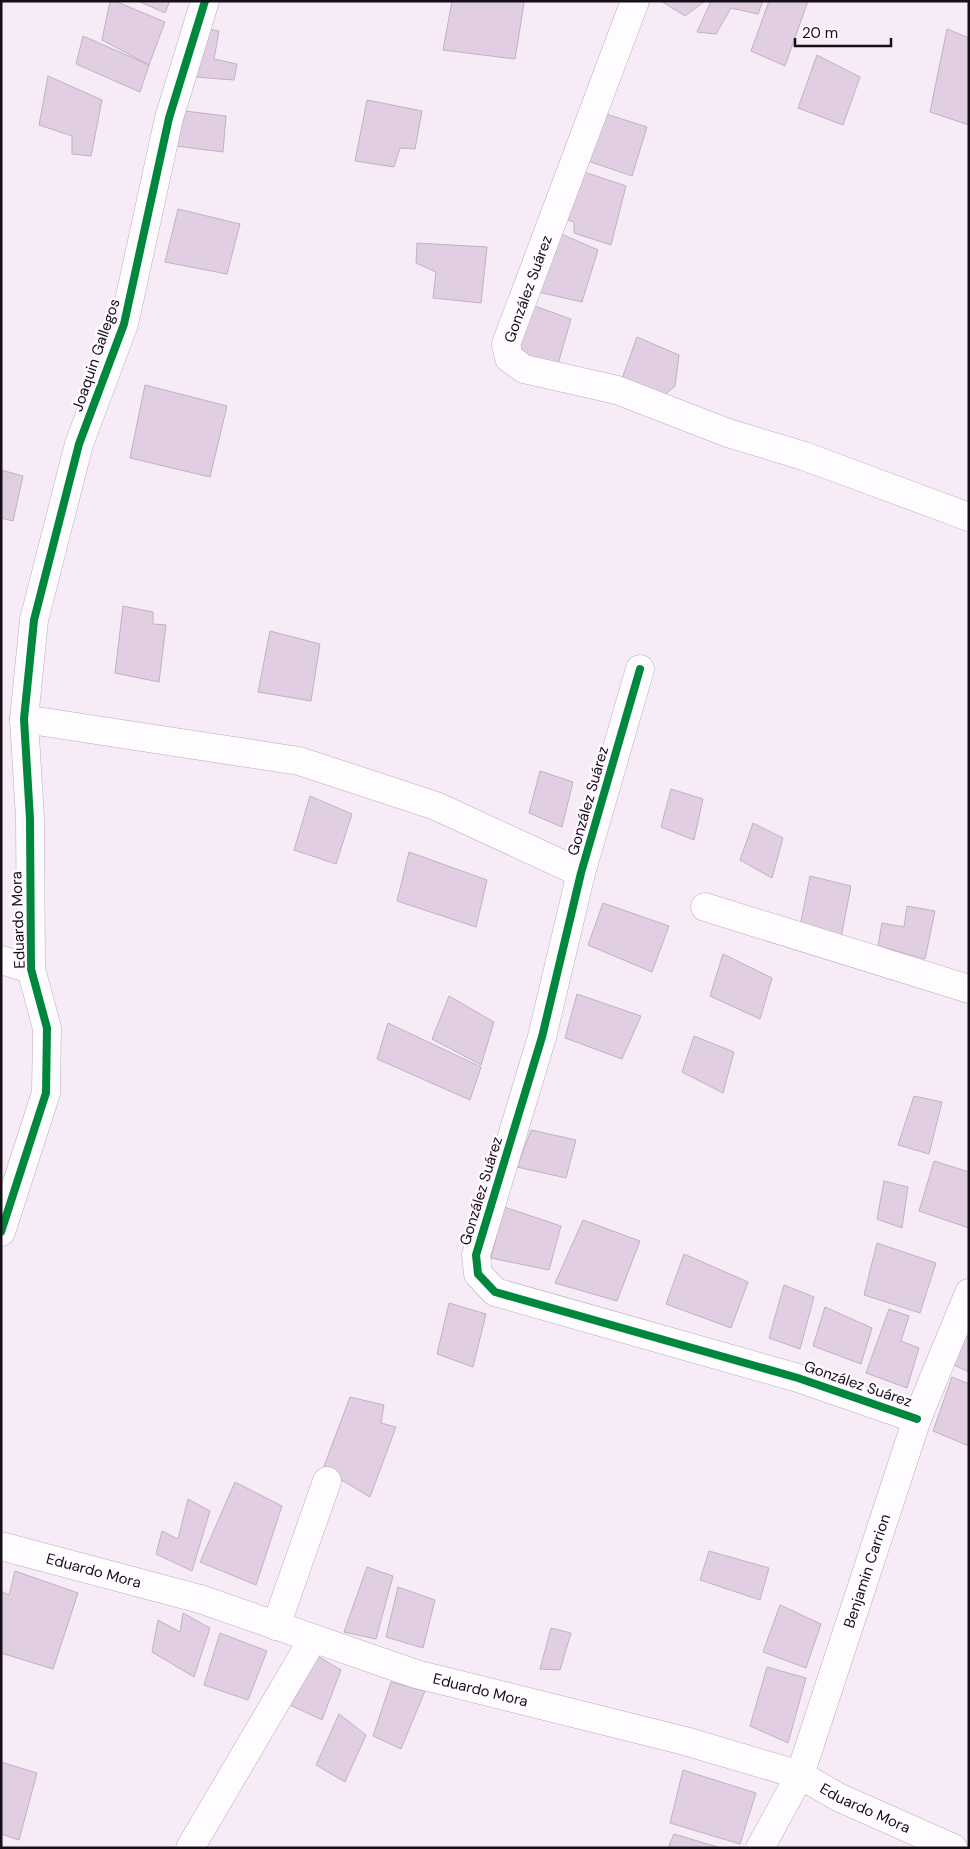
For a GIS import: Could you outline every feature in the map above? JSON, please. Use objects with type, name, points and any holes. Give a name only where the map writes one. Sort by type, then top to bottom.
[{"type":"street","name":"Joaquin Gallegos","points":[[24,719],[36,610],[79,444],[124,324],[168,118],[205,1]]},
{"type":"street","name":"González Suárez","points":[[635,1],[506,344],[509,358],[524,369],[617,390],[728,433],[804,456],[969,517]]},
{"type":"street","name":"González Suárez","points":[[640,669],[581,873],[542,1037],[476,1255],[478,1274],[495,1292],[798,1378],[916,1419]]},
{"type":"street","points":[[24,719],[299,761],[436,806],[581,873]]},
{"type":"street","name":"Eduardo Mora","points":[[1,1232],[46,1093],[47,1028],[31,969],[30,818],[24,719]]},
{"type":"street","points":[[704,907],[969,989]]},
{"type":"street","points":[[1,960],[31,969]]},
{"type":"street","name":"Benjamin Carrion","points":[[760,1848],[800,1775],[916,1419],[969,1293]]},
{"type":"street","points":[[276,1626],[328,1481]]},
{"type":"street","name":"Eduardo Mora","points":[[1,1546],[200,1599],[416,1674],[685,1741],[800,1775],[838,1797],[953,1848]]},
{"type":"street","points":[[190,1848],[313,1639]]},
{"type":"building","points":[[110,1],[115,1],[165,22],[149,65],[102,40]]},
{"type":"building","points":[[138,1],[170,1],[165,13]]},
{"type":"building","points":[[452,1],[519,1],[524,3],[515,59],[443,50]]},
{"type":"building","points":[[661,1],[705,1],[685,16]]},
{"type":"building","points":[[711,1],[763,1],[758,14],[731,8],[716,34],[697,32]]},
{"type":"building","points":[[769,1],[808,1],[785,66],[751,51]]},
{"type":"building","points":[[204,28],[219,31],[214,59],[237,64],[234,80],[195,77]]},
{"type":"building","points":[[947,29],[969,38],[969,125],[930,112]]},
{"type":"building","points":[[83,36],[149,65],[140,92],[76,64]]},
{"type":"building","points":[[817,55],[860,77],[843,125],[798,108]]},
{"type":"building","points":[[48,76],[102,100],[91,156],[72,154],[72,136],[39,125]]},
{"type":"building","points":[[367,100],[422,111],[415,149],[400,148],[394,167],[355,161]]},
{"type":"building","points":[[185,111],[226,116],[223,152],[176,146]]},
{"type":"building","points":[[600,112],[647,127],[632,176],[588,161]]},
{"type":"building","points":[[581,171],[626,186],[611,245],[574,233],[574,222],[565,219]]},
{"type":"building","points":[[178,209],[240,224],[227,274],[165,262]]},
{"type":"building","points":[[559,233],[598,250],[582,302],[538,292]]},
{"type":"building","points":[[417,243],[487,247],[481,303],[433,298],[436,272],[416,263]]},
{"type":"building","points":[[529,304],[571,319],[558,364],[527,361],[516,343]]},
{"type":"building","points":[[637,337],[679,355],[675,386],[662,397],[620,384]]},
{"type":"building","points":[[145,385],[227,406],[210,477],[130,458]]},
{"type":"building","points":[[1,470],[23,476],[13,521],[1,518]]},
{"type":"building","points":[[123,606],[153,612],[153,624],[166,625],[159,682],[115,673]]},
{"type":"building","points":[[270,631],[320,644],[311,701],[258,692]]},
{"type":"building","points":[[540,771],[573,782],[562,827],[529,813]]},
{"type":"building","points":[[671,789],[703,799],[694,840],[661,827]]},
{"type":"building","points":[[310,796],[352,814],[336,864],[294,850]]},
{"type":"building","points":[[753,823],[783,838],[772,878],[740,860]]},
{"type":"building","points":[[409,852],[487,880],[476,927],[397,901]]},
{"type":"building","points":[[810,876],[851,886],[840,943],[799,931]]},
{"type":"building","points":[[603,903],[669,926],[652,972],[588,945]]},
{"type":"building","points":[[907,906],[935,911],[925,959],[878,946],[882,923],[904,927]]},
{"type":"building","points":[[723,954],[772,978],[760,1019],[710,996]]},
{"type":"building","points":[[577,994],[641,1016],[622,1059],[565,1038]]},
{"type":"building","points":[[449,996],[494,1022],[481,1065],[432,1039]]},
{"type":"building","points":[[388,1023],[481,1067],[470,1100],[377,1059]]},
{"type":"building","points":[[694,1036],[734,1052],[723,1093],[682,1072]]},
{"type":"building","points":[[914,1096],[942,1102],[929,1154],[898,1145]]},
{"type":"building","points":[[531,1130],[576,1140],[566,1178],[517,1167]]},
{"type":"building","points":[[934,1161],[969,1172],[969,1228],[919,1211]]},
{"type":"building","points":[[884,1181],[908,1187],[902,1228],[877,1219]]},
{"type":"building","points":[[504,1207],[561,1226],[549,1270],[491,1258]]},
{"type":"building","points":[[583,1220],[640,1241],[617,1301],[555,1283]]},
{"type":"building","points":[[877,1243],[936,1263],[920,1313],[864,1295]]},
{"type":"building","points":[[684,1254],[748,1282],[731,1328],[666,1304]]},
{"type":"building","points":[[784,1285],[814,1297],[800,1349],[769,1338]]},
{"type":"building","points":[[449,1303],[486,1314],[473,1367],[437,1354]]},
{"type":"building","points":[[825,1307],[872,1328],[861,1364],[813,1346]]},
{"type":"building","points":[[889,1309],[909,1316],[901,1341],[919,1348],[907,1388],[866,1373]]},
{"type":"building","points":[[966,1336],[969,1337],[969,1372],[954,1365]]},
{"type":"building","points":[[952,1377],[969,1384],[969,1446],[933,1431]]},
{"type":"building","points":[[350,1397],[384,1405],[381,1423],[396,1427],[370,1497],[323,1469]]},
{"type":"building","points":[[235,1482],[282,1506],[256,1585],[200,1562]]},
{"type":"building","points":[[188,1499],[210,1511],[192,1571],[156,1554],[162,1531],[178,1539]]},
{"type":"building","points":[[709,1551],[769,1568],[760,1600],[700,1580]]},
{"type":"building","points":[[367,1567],[393,1576],[376,1639],[344,1632]]},
{"type":"building","points":[[15,1571],[78,1593],[53,1669],[1,1653],[1,1591],[9,1595]]},
{"type":"building","points":[[398,1587],[435,1600],[423,1648],[386,1637]]},
{"type":"building","points":[[780,1605],[821,1624],[806,1668],[763,1652]]},
{"type":"building","points":[[183,1613],[210,1628],[194,1677],[152,1652],[158,1620],[180,1632]]},
{"type":"building","points":[[551,1628],[571,1633],[560,1670],[540,1669]]},
{"type":"building","points":[[220,1633],[267,1651],[248,1700],[204,1685]]},
{"type":"building","points":[[314,1654],[341,1670],[322,1720],[290,1705]]},
{"type":"building","points":[[767,1667],[806,1678],[788,1743],[750,1726]]},
{"type":"building","points":[[391,1682],[425,1691],[401,1749],[373,1736]]},
{"type":"building","points":[[339,1714],[366,1735],[345,1782],[316,1765]]},
{"type":"building","points":[[1,1762],[37,1773],[19,1840],[1,1834]]},
{"type":"building","points":[[683,1770],[756,1793],[740,1844],[670,1823]]},
{"type":"building","points":[[674,1834],[721,1848],[668,1848]]},
{"type":"cycle path","points":[[1,1232],[46,1093],[47,1028],[31,969],[30,819],[24,719],[34,620],[79,444],[124,324],[169,118],[205,1]]},
{"type":"cycle path","points":[[640,669],[581,873],[542,1037],[476,1255],[478,1274],[495,1292],[798,1378],[917,1419]]}]
